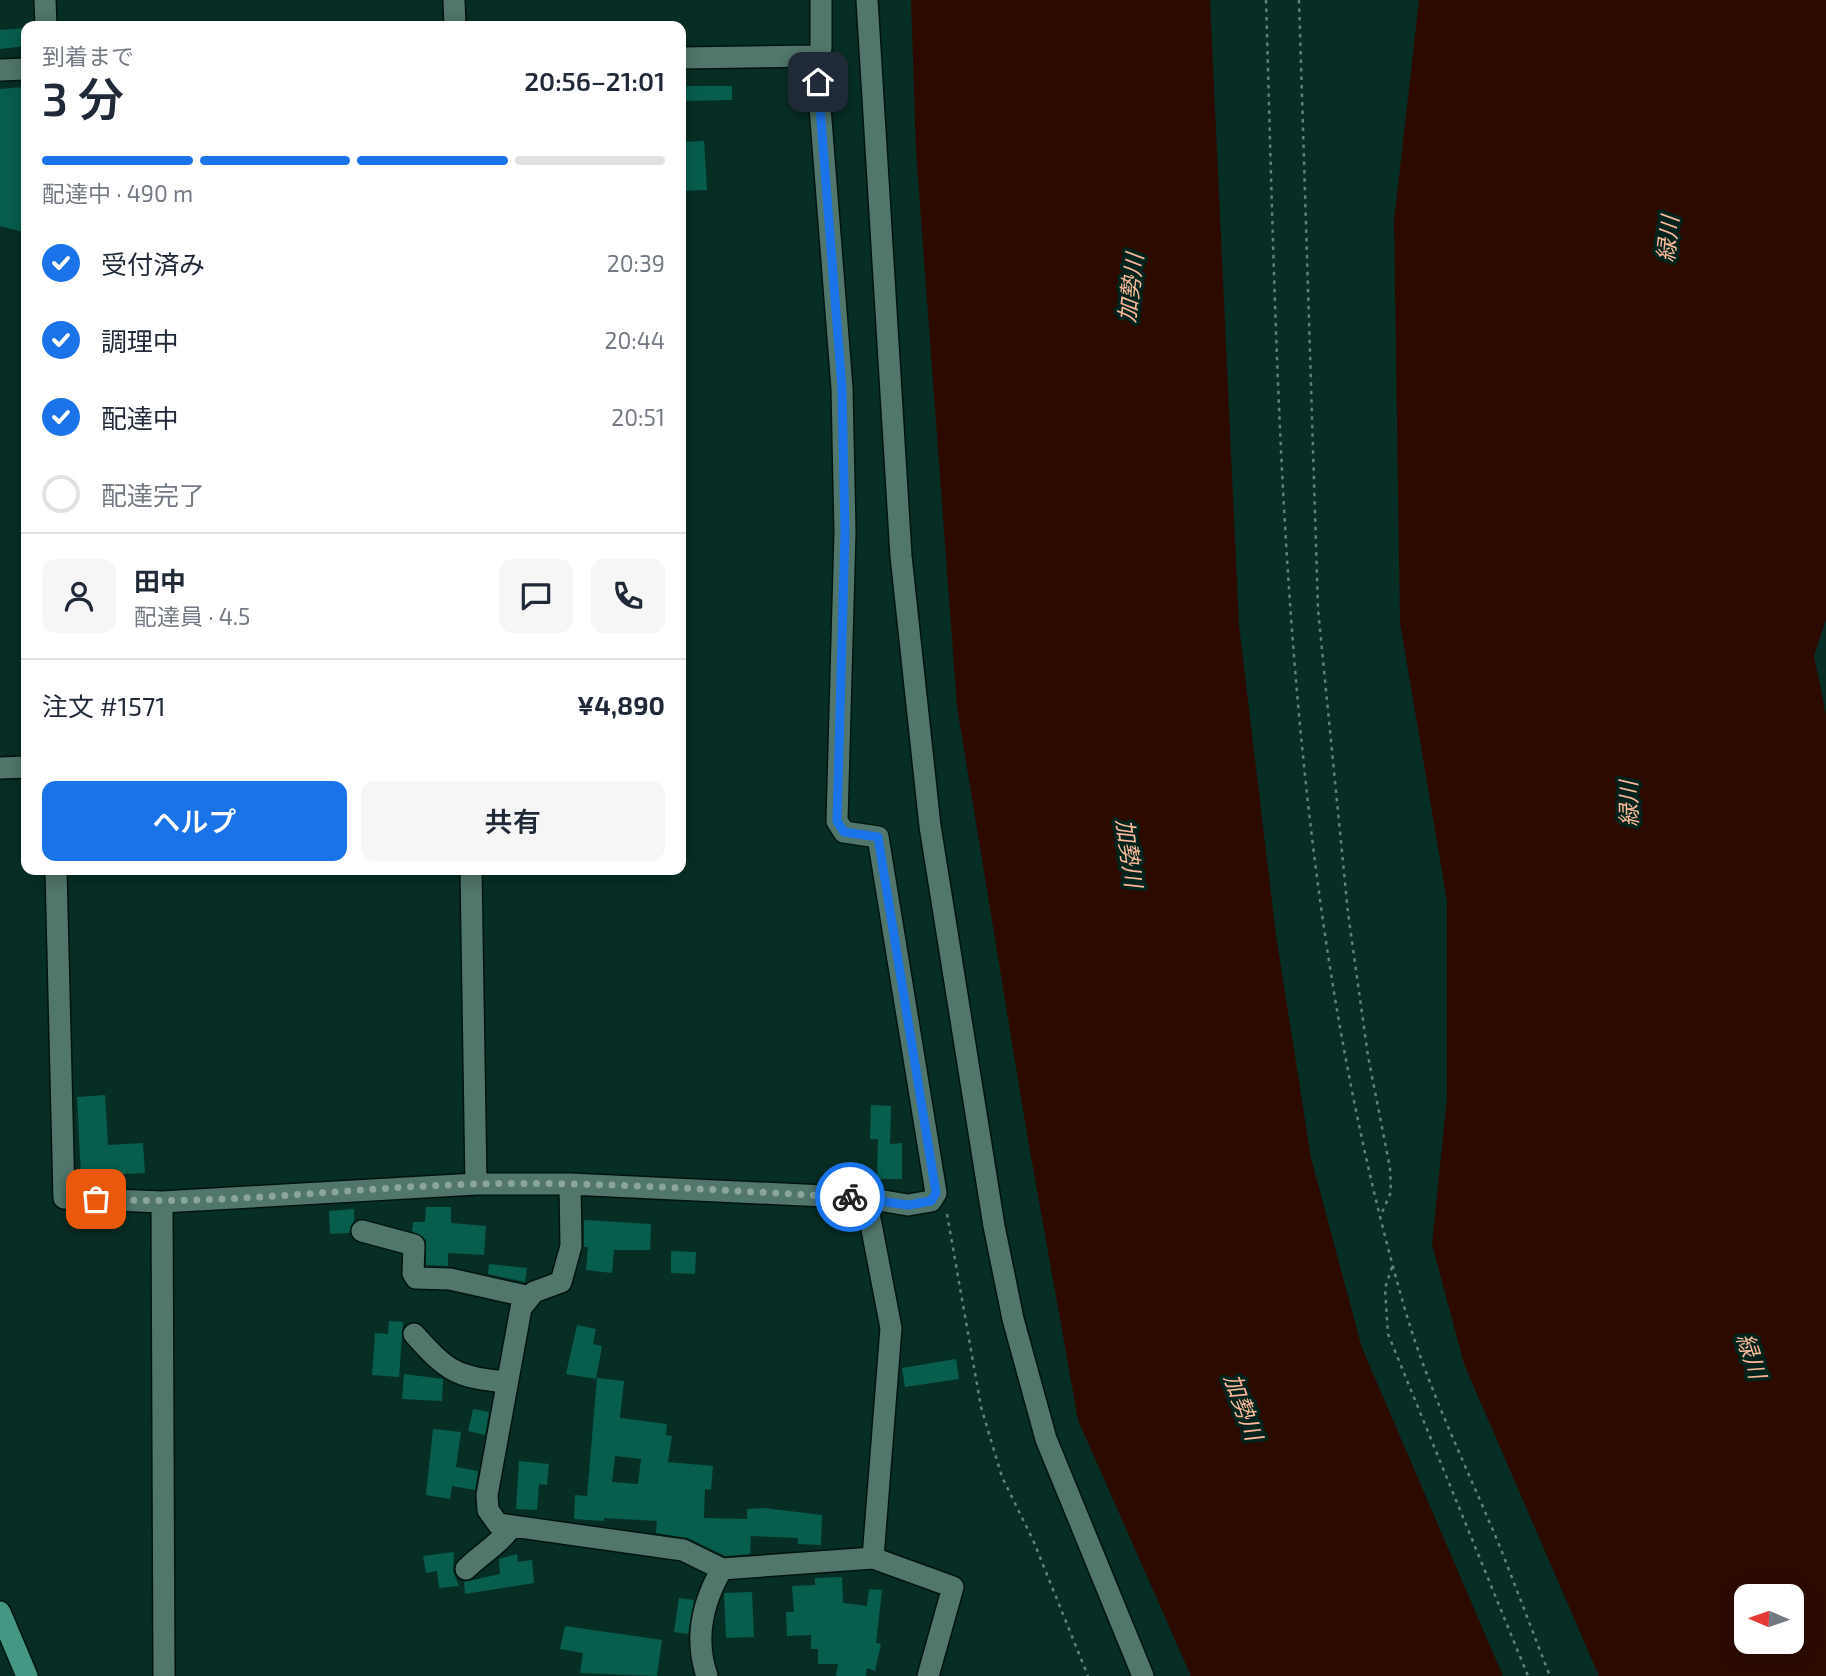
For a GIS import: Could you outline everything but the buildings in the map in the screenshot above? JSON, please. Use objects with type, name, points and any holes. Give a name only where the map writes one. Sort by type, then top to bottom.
[{"type":"main road","points":[[0,1612],[27,1676]]},
{"type":"street","points":[[45,0],[46,21]]},
{"type":"street","points":[[454,0],[455,21]]},
{"type":"street","points":[[56,875],[64,1198],[162,1202],[477,1184],[570,1184],[866,1198],[908,1205],[931,1201],[936,1193],[878,837],[844,832],[837,821],[845,532],[842,388],[819,52],[821,0]]},
{"type":"street","points":[[686,58],[819,52],[830,39],[836,0]]},
{"type":"street","points":[[866,0],[901,556],[930,826],[995,1226],[1013,1319],[1046,1439],[1143,1676]]},
{"type":"street","points":[[0,70],[21,69]]},
{"type":"street","points":[[0,768],[21,767]]},
{"type":"street","points":[[471,875],[477,1184]]},
{"type":"street","points":[[570,1184],[570,1246],[561,1282],[534,1292],[521,1308],[487,1495],[488,1510],[498,1524],[683,1550],[722,1569],[873,1558],[953,1587],[928,1676]]},
{"type":"street","points":[[866,1198],[891,1328],[873,1558]]},
{"type":"street","points":[[162,1202],[163,1676]]},
{"type":"street","points":[[362,1231],[414,1245],[413,1273],[416,1278],[450,1279],[530,1297]]},
{"type":"street","points":[[414,1334],[452,1372],[472,1378],[506,1382]]},
{"type":"street","points":[[466,1570],[481,1553],[504,1538],[512,1526]]},
{"type":"street","points":[[707,1676],[700,1656],[703,1611],[722,1569]]},
{"type":"path","points":[[1266,0],[1290,642],[1331,983],[1380,1218],[1431,1392],[1499,1546],[1550,1676]]},
{"type":"path","points":[[1299,0],[1318,609],[1348,913],[1368,1056],[1390,1168],[1391,1192],[1380,1218]]},
{"type":"path","points":[[936,1193],[943,1199],[956,1251],[981,1407],[1002,1477],[1033,1540],[1088,1676]]},
{"type":"path","points":[[1393,1266],[1385,1288],[1388,1334],[1528,1676]]},
{"type":"water","name":"加勢川","points":[[911,0],[1210,0],[1239,625],[1276,935],[1311,1158],[1362,1348],[1503,1676],[1191,1676],[1078,1420],[1027,1134],[957,707],[916,151]]},
{"type":"water","name":"緑川","points":[[1419,0],[1826,0],[1826,619],[1814,656],[1826,714],[1826,1676],[1599,1676],[1464,1364],[1432,1244],[1447,1097],[1447,901],[1400,623],[1394,221]]},
{"type":"way so far","points":[[96,1199],[162,1202],[477,1184],[570,1184],[850,1197]]},
{"type":"route","points":[[818,82],[842,388],[845,532],[837,821],[844,832],[878,837],[886,873],[936,1193],[931,1201],[908,1205],[850,1197]]}]
